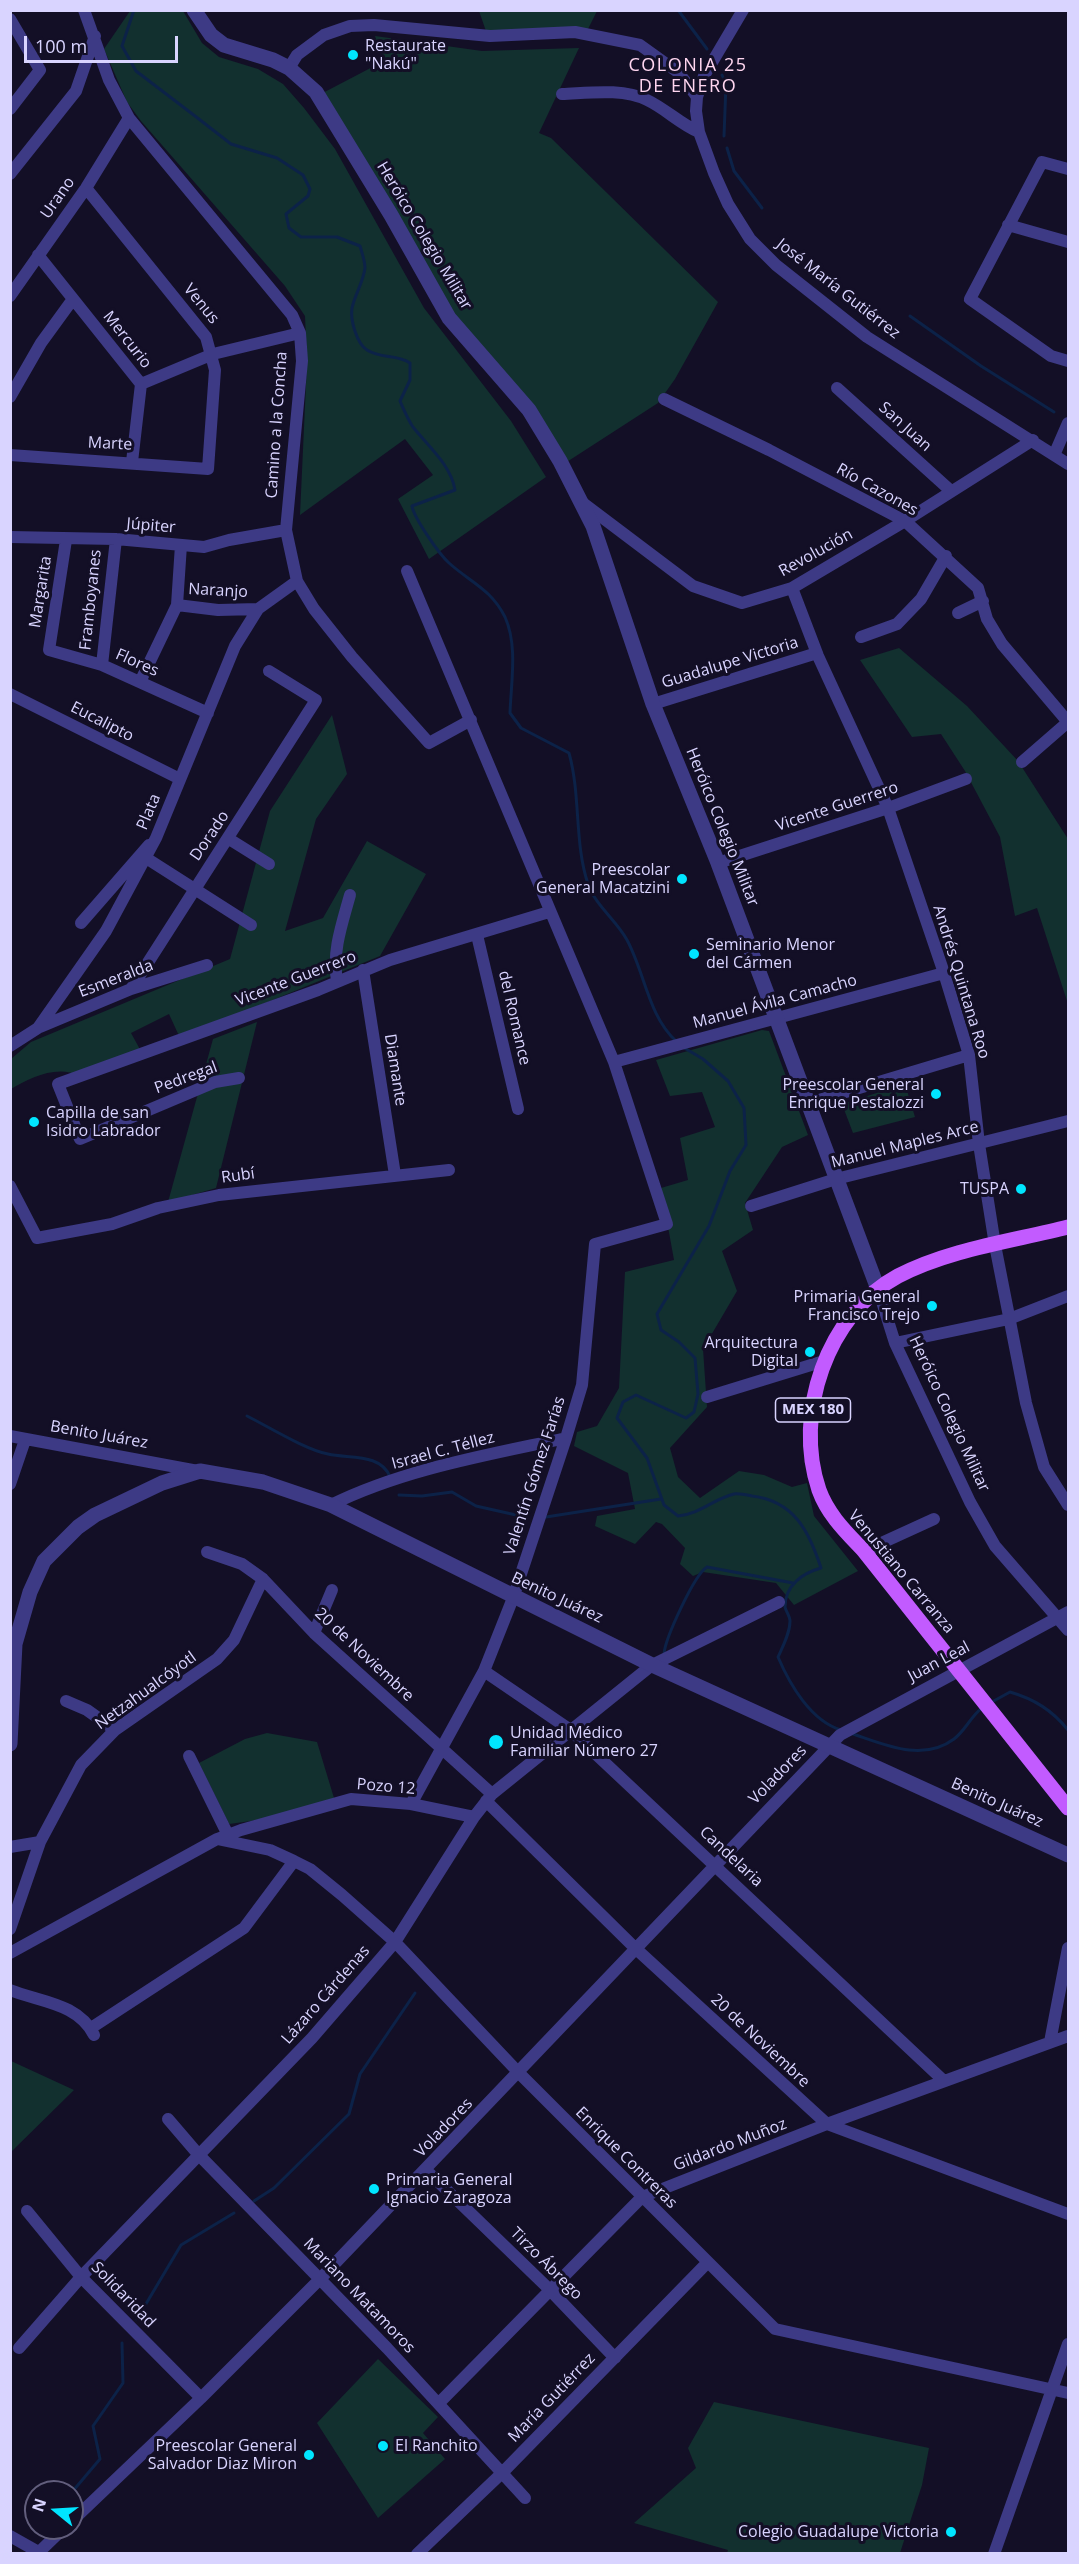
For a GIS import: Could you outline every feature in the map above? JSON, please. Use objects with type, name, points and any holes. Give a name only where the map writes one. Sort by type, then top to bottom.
[{"type":"main road","name":"Venustiano Carranza","points":[[1068,1227],[958,1253],[919,1268],[878,1289],[846,1321],[824,1361],[815,1389],[813,1462],[819,1490],[831,1517],[864,1551],[1068,1808]]},
{"type":"street","name":"Camino a la Concha","points":[[84,10],[109,80],[129,118],[292,315],[300,333],[302,361],[286,530],[297,581],[314,609],[352,657],[429,743],[471,720]]},
{"type":"street","points":[[194,10],[211,35],[224,45],[273,60],[289,68],[297,55],[324,35],[350,26],[374,25],[490,36],[575,32],[640,45],[679,73],[697,97]]},
{"type":"street","points":[[697,97],[704,76],[743,10]]},
{"type":"street","points":[[10,19],[40,69],[10,109]]},
{"type":"street","points":[[10,174],[76,92],[95,36]]},
{"type":"street","name":"Heróico Colegio Militar","points":[[289,68],[316,92],[391,215],[449,318],[529,410],[582,502],[593,526],[653,704],[718,863],[809,1103],[878,1289],[895,1343],[965,1492],[995,1546],[1063,1615],[1068,1630]]},
{"type":"street","points":[[562,94],[635,96],[647,100],[681,124],[699,132]]},
{"type":"street","name":"José María Gutiérrez","points":[[697,97],[699,132],[728,204],[750,239],[776,265],[867,337],[1055,453],[1068,464]]},
{"type":"street","name":"Urano","points":[[10,296],[86,188],[129,118]]},
{"type":"street","points":[[1068,170],[1042,162],[970,299],[1051,356],[1068,361]]},
{"type":"street","name":"Venus","points":[[86,188],[206,337],[213,354],[215,370],[208,469]]},
{"type":"street","points":[[1008,225],[1068,242]]},
{"type":"street","name":"Mercurio","points":[[38,255],[141,384],[132,462]]},
{"type":"street","points":[[10,397],[41,344],[73,299]]},
{"type":"street","points":[[141,384],[213,354],[300,333]]},
{"type":"street","name":"San Juan","points":[[837,388],[951,491]]},
{"type":"street","name":"Río Cazones","points":[[664,399],[769,450],[905,521],[946,556],[978,588],[987,619],[1002,644],[1068,722]]},
{"type":"street","points":[[1055,453],[1068,423]]},
{"type":"street","name":"Revolución","points":[[582,502],[693,586],[742,603],[792,588],[905,521],[1033,440]]},
{"type":"street","name":"Marte","points":[[10,455],[208,469]]},
{"type":"street","name":"Júpiter","points":[[10,537],[66,540],[116,539],[204,547],[286,530]]},
{"type":"street","name":"Framboyanes","points":[[102,665],[116,539]]},
{"type":"street","name":"Margarita","points":[[49,650],[66,540]]},
{"type":"street","points":[[140,682],[177,605],[181,545]]},
{"type":"street","points":[[861,638],[897,624],[921,599],[946,556]]},
{"type":"street","points":[[407,571],[614,1062]]},
{"type":"street","name":"Plata","points":[[10,1046],[39,1028],[106,931],[156,838],[235,646],[258,609],[297,581]]},
{"type":"street","name":"Andrés Quintana Roo","points":[[792,588],[817,653],[888,808],[944,973],[969,1056],[979,1144],[995,1245],[1026,1403],[1044,1467],[1068,1505]]},
{"type":"street","points":[[958,614],[983,601]]},
{"type":"street","name":"Naranjo","points":[[177,605],[218,610],[258,609]]},
{"type":"street","name":"Flores","points":[[49,650],[102,665],[208,713]]},
{"type":"street","name":"Guadalupe Victoria","points":[[653,704],[817,653]]},
{"type":"street","name":"Dorado","points":[[131,990],[316,700],[269,671]]},
{"type":"street","name":"Eucalipto","points":[[10,694],[180,779]]},
{"type":"street","points":[[1022,762],[1068,722]]},
{"type":"street","name":"Vicente Guerrero","points":[[718,863],[888,808],[966,779]]},
{"type":"street","points":[[81,923],[131,862],[156,838]]},
{"type":"street","points":[[229,839],[269,864]]},
{"type":"street","points":[[146,858],[251,925]]},
{"type":"street","points":[[337,981],[335,968],[338,936],[350,895]]},
{"type":"street","name":"Vicente Guerrero","points":[[80,1139],[58,1084],[390,960],[549,912]]},
{"type":"street","name":"del Romance","points":[[477,935],[518,1109]]},
{"type":"street","name":"Esmeralda","points":[[39,1028],[131,990],[207,965]]},
{"type":"street","name":"Diamante","points":[[363,970],[395,1175]]},
{"type":"street","name":"Manuel Ávila Camacho","points":[[614,1062],[944,973]]},
{"type":"street","points":[[809,1103],[969,1056]]},
{"type":"street","name":"Valentín Gómez Farías","points":[[411,1804],[440,1748],[463,1714],[484,1671],[513,1598],[566,1438],[582,1385],[595,1244],[667,1224],[614,1062]]},
{"type":"street","name":"Pedregal","points":[[80,1139],[214,1082],[239,1078]]},
{"type":"street","name":"Manuel Maples Arce","points":[[751,1206],[836,1179],[1068,1121]]},
{"type":"street","name":"Rubí","points":[[10,1185],[37,1238],[112,1224],[158,1208],[219,1195],[448,1170]]},
{"type":"street","points":[[895,1343],[1009,1319],[1068,1296]]},
{"type":"street","points":[[707,1397],[824,1361]]},
{"type":"street","name":"Benito Juárez","points":[[10,1436],[262,1482],[332,1505],[513,1598],[582,1629],[652,1665],[1068,1855]]},
{"type":"street","name":"Israel C. Téllez","points":[[332,1505],[364,1489],[482,1456],[566,1438]]},
{"type":"street","points":[[10,1484],[25,1440]]},
{"type":"street","points":[[10,1744],[15,1644],[33,1582],[45,1561],[78,1527],[95,1515],[162,1483],[200,1471]]},
{"type":"street","points":[[864,1551],[934,1519]]},
{"type":"street","name":"20 de Noviembre","points":[[207,1552],[242,1563],[263,1579],[314,1633],[440,1748],[634,1947],[827,2124],[1068,2214]]},
{"type":"street","name":"Netzahualcóyotl","points":[[10,1929],[40,1842],[81,1765],[116,1730],[217,1659],[234,1640],[263,1579]]},
{"type":"street","points":[[314,1633],[332,1590]]},
{"type":"street","name":"Lázaro Cárdenas","points":[[19,2348],[81,2277],[312,2038],[394,1942],[474,1817],[489,1798],[569,1729],[652,1665],[779,1602]]},
{"type":"street","name":"Juan Leal","points":[[828,1746],[840,1735],[1063,1615]]},
{"type":"street","name":"Candelaria","points":[[484,1671],[569,1729],[944,2081]]},
{"type":"street","points":[[66,1701],[87,1710],[116,1730]]},
{"type":"street","name":"Voladores","points":[[84,2510],[201,2398],[320,2279],[519,2073],[634,1947],[828,1746]]},
{"type":"street","points":[[189,1756],[223,1837]]},
{"type":"street","name":"Pozo 12","points":[[10,1953],[223,1837],[351,1799],[411,1804],[474,1817]]},
{"type":"street","name":"Enrique Contreras","points":[[223,1837],[270,1850],[310,1869],[394,1942],[519,2073],[776,2329],[1051,2387],[1068,2393]]},
{"type":"street","points":[[10,1846],[40,1842]]},
{"type":"street","points":[[10,1990],[64,2006],[93,2032],[244,1928],[294,1861]]},
{"type":"street","points":[[1050,2042],[1068,1947]]},
{"type":"street","name":"Gildardo Muñoz","points":[[439,2403],[642,2197],[827,2124],[1068,2036]]},
{"type":"street","name":"Mariano Matamoros","points":[[168,2119],[198,2154],[439,2403],[525,2498]]},
{"type":"street","name":"Tirzo Ábrego","points":[[426,2170],[549,2289],[615,2358]]},
{"type":"street","name":"Solidaridad","points":[[27,2211],[81,2277],[201,2398]]},
{"type":"street","name":"María Gutiérrez","points":[[417,2553],[502,2473],[708,2262]]},
{"type":"street","points":[[994,2553],[1068,2344]]},
{"type":"street","points":[[10,2536],[39,2552],[52,2540]]},
{"type":"green space","points":[[130,11],[183,11],[202,43],[219,57],[258,69],[283,84],[335,149],[424,308],[511,421],[546,477],[429,559],[398,499],[433,475],[405,439],[300,515],[307,362],[305,316],[285,286],[127,102],[104,49]]},
{"type":"green space","points":[[479,11],[597,11],[585,35],[487,34]]},
{"type":"green space","points":[[375,36],[482,51],[579,48],[539,133],[551,138],[718,302],[675,379],[658,403],[559,467],[528,418],[450,313],[317,96],[382,62]]},
{"type":"green space","points":[[899,648],[967,706],[1018,761],[1068,839],[1068,1004],[1037,908],[1015,916],[1000,837],[965,771],[941,734],[912,737],[860,660]]},
{"type":"green space","points":[[332,715],[347,774],[316,819],[285,931],[323,918],[367,841],[426,874],[380,956],[180,1038],[169,1014],[131,1033],[142,1053],[79,1076],[62,1071],[44,1074],[11,1089],[11,1059],[31,1042],[230,959],[270,811]]},
{"type":"green space","points":[[257,1022],[216,1188],[168,1202],[213,1039]]},
{"type":"green space","points":[[762,1030],[769,1031],[808,1135],[782,1147],[745,1203],[753,1230],[722,1251],[737,1291],[703,1349],[707,1407],[670,1448],[678,1477],[700,1498],[739,1471],[764,1475],[792,1487],[807,1483],[814,1516],[858,1571],[794,1605],[776,1583],[703,1572],[693,1576],[680,1564],[685,1548],[662,1524],[656,1522],[635,1544],[595,1526],[597,1516],[635,1509],[628,1473],[574,1446],[577,1432],[597,1426],[619,1388],[625,1272],[674,1260],[661,1188],[688,1180],[680,1138],[715,1127],[702,1092],[670,1096],[656,1060]]},
{"type":"green space","points":[[905,1084],[915,1117],[853,1133],[842,1104]]},
{"type":"green space","points":[[267,1733],[317,1742],[334,1798],[295,1815],[229,1824],[199,1763],[245,1739]]},
{"type":"green space","points":[[11,2061],[74,2090],[11,2152]]},
{"type":"green space","name":"El Ranchito","points":[[378,2359],[438,2417],[423,2433],[445,2459],[378,2518],[317,2423]]},
{"type":"green space","points":[[714,2402],[929,2448],[922,2485],[900,2553],[727,2553],[728,2550],[634,2523],[696,2468],[688,2448]]},
{"type":"waterway","points":[[134,10],[122,46],[136,71],[231,144],[277,158],[303,175],[310,189],[308,196],[286,214],[289,228],[301,237],[337,237],[360,246],[365,268],[352,308],[355,331],[363,347],[372,353],[400,358],[410,363],[410,380],[400,401],[413,427],[449,472],[455,490],[412,506],[414,512],[428,536],[445,558],[487,593],[505,617],[513,652],[510,713],[521,728],[569,753],[573,769],[581,852],[588,884],[591,892],[627,940],[659,1020],[677,1042]]},
{"type":"waterway","points":[[678,10],[707,49]]},
{"type":"waterway","points":[[722,75],[726,84],[724,136]]},
{"type":"waterway","points":[[727,148],[734,171],[762,208]]},
{"type":"waterway","points":[[910,316],[981,366],[1054,412]]},
{"type":"waterway","points":[[681,1046],[703,1059],[728,1081],[744,1108],[746,1145],[730,1171],[709,1226],[657,1314],[661,1330],[679,1342],[695,1358],[698,1394],[694,1412],[686,1418],[636,1395],[623,1402],[617,1418],[647,1458],[664,1505],[678,1516],[686,1515],[726,1496],[738,1494],[767,1499],[779,1504],[798,1520],[811,1542],[821,1568],[796,1581],[788,1592],[785,1607],[790,1626],[778,1657],[803,1701],[820,1719],[841,1730]]},
{"type":"waterway","points":[[247,1416],[319,1452],[372,1460],[386,1469],[390,1477]]},
{"type":"waterway","points":[[399,1495],[422,1496],[452,1492],[476,1506],[525,1517]]},
{"type":"waterway","points":[[546,1517],[661,1499]]},
{"type":"waterway","points":[[664,1654],[669,1635],[681,1608],[701,1572],[707,1567],[793,1583]]},
{"type":"waterway","points":[[990,1703],[1010,1692],[1019,1695],[1049,1711],[1068,1730]]},
{"type":"waterway","points":[[850,1733],[902,1749],[929,1750],[954,1739],[982,1708]]},
{"type":"waterway","points":[[254,2201],[274,2188],[349,2114],[360,2074],[415,1993]]},
{"type":"waterway","points":[[137,2319],[181,2245],[234,2213]]},
{"type":"waterway","points":[[82,2480],[100,2459],[93,2426],[123,2383],[122,2343]]},
{"type":"place","name":"Restaurate \"Nakú\"","points":[[353,55]]},
{"type":"place","name":"Preescolar General Macatzini","points":[[682,879]]},
{"type":"place","name":"Seminario Menor del Cármen","points":[[694,954]]},
{"type":"place","name":"Preescolar General Enrique Pestalozzi","points":[[936,1094]]},
{"type":"place","name":"Capilla de san Isidro Labrador","points":[[34,1122]]},
{"type":"place","name":"TUSPA","points":[[1021,1189]]},
{"type":"place","name":"Primaria General Francisco Trejo","points":[[932,1306]]},
{"type":"place","name":"Arquitectura Digital","points":[[810,1352]]},
{"type":"place","name":"Unidad Médico Familiar Número 27","points":[[496,1742]]},
{"type":"place","name":"Primaria General Ignacio Zaragoza","points":[[374,2189]]},
{"type":"place","name":"El Ranchito","points":[[383,2446]]},
{"type":"place","name":"Preescolar General Salvador Diaz Miron","points":[[309,2455]]},
{"type":"place","name":"Colegio Guadalupe Victoria","points":[[951,2532]]},
{"type":"district","name":"COLONIA 25 DE ENERO","points":[[688,76]]}]
